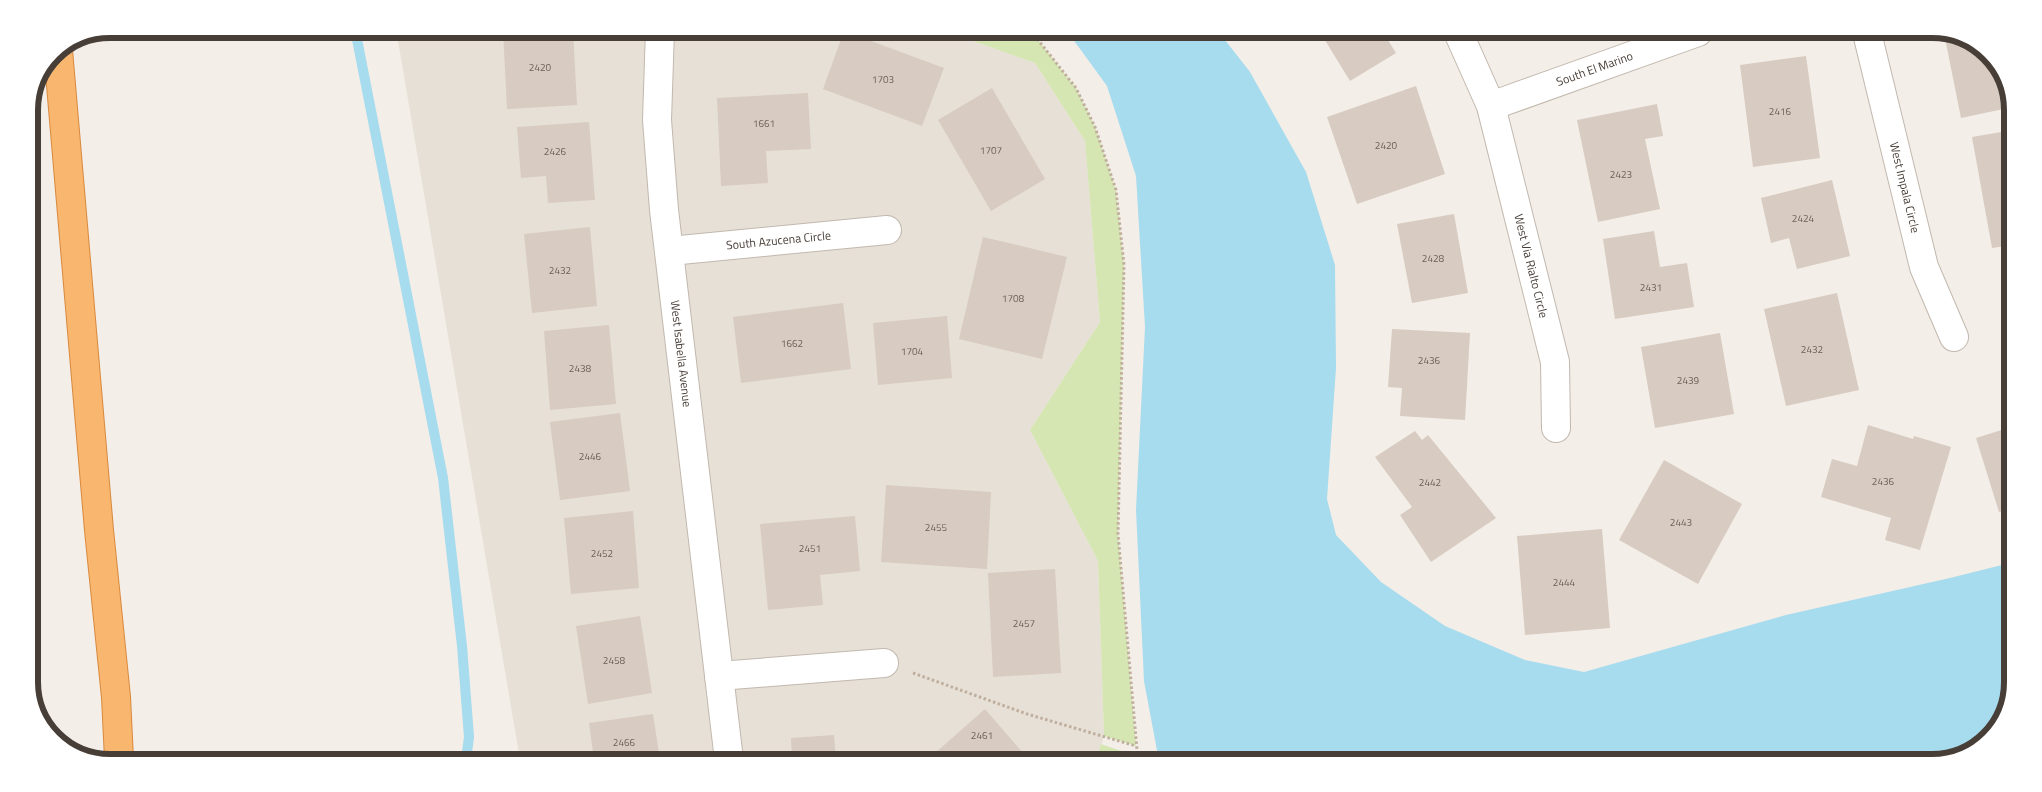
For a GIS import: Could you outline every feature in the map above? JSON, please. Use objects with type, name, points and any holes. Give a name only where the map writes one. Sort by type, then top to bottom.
[{"type":"highway","points":[[59,59],[101,549],[116,697],[118,754]]},
{"type":"street","name":"West Isabella Avenue","points":[[660,38],[657,120],[663,201],[728,754]]},
{"type":"street","name":"West Via Rialto Circle","points":[[1461,38],[1490,106],[1555,362],[1556,428]]},
{"type":"street","name":"South El Marino","points":[[1490,106],[1681,38]]},
{"type":"street","name":"West Impala Circle","points":[[1868,38],[1924,267],[1954,337]]},
{"type":"street","name":"South Azucena Circle","points":[[670,251],[887,230]]},
{"type":"street","points":[[719,676],[884,663]]},
{"type":"path","points":[[1037,38],[1076,88],[1095,127],[1116,190],[1124,265],[1118,534],[1137,754]]},
{"type":"path","points":[[884,663],[1028,714],[1136,746]]},
{"type":"shaded area","points":[[398,38],[965,38],[1035,63],[1085,141],[1100,322],[1030,430],[1098,561],[1104,736],[1099,754],[519,754]]},
{"type":"green space","points":[[965,38],[1037,38],[1076,88],[1095,127],[1116,190],[1124,265],[1118,534],[1136,746],[1104,736],[1098,561],[1030,430],[1100,322],[1085,141],[1035,63]]},
{"type":"green space","points":[[1101,744],[1130,754],[1099,754]]},
{"type":"water","points":[[1072,38],[1223,38],[1250,72],[1306,172],[1335,265],[1336,368],[1327,499],[1336,535],[1381,582],[1445,626],[1525,660],[1584,672],[1786,615],[2004,564],[2004,692],[1997,715],[1987,730],[1976,740],[1956,751],[1933,754],[1158,754],[1144,681],[1136,510],[1145,327],[1136,176],[1107,86]]},
{"type":"building","points":[[503,38],[573,38],[577,105],[507,109]]},
{"type":"building","points":[[841,38],[863,38],[944,68],[922,126],[823,89]]},
{"type":"building","points":[[1324,38],[1387,38],[1396,53],[1350,81]]},
{"type":"building","points":[[1945,39],[1956,41],[1976,52],[1995,73],[2002,91],[2004,109],[1961,118]]},
{"type":"building","points":[[1806,56],[1820,158],[1753,167],[1740,65]]},
{"type":"building","points":[[1416,86],[1445,174],[1357,204],[1327,117]]},
{"type":"building","points":[[992,88],[1045,179],[991,211],[938,120]]},
{"type":"building","points":[[808,93],[811,149],[766,151],[768,183],[721,186],[717,98]]},
{"type":"building","points":[[1657,104],[1663,136],[1645,139],[1660,209],[1598,222],[1577,120]]},
{"type":"building","points":[[589,122],[595,200],[548,203],[546,176],[521,178],[517,127]]},
{"type":"building","points":[[2004,132],[2004,246],[1992,248],[1972,137]]},
{"type":"building","points":[[1832,180],[1850,256],[1797,269],[1789,238],[1771,243],[1761,198]]},
{"type":"building","points":[[1454,214],[1468,293],[1412,303],[1397,224]]},
{"type":"building","points":[[590,227],[597,306],[532,313],[524,234]]},
{"type":"building","points":[[1654,231],[1660,267],[1687,263],[1694,307],[1615,319],[1603,239]]},
{"type":"building","points":[[983,237],[1067,257],[1042,359],[959,339]]},
{"type":"building","points":[[1837,293],[1859,390],[1786,406],[1764,309]]},
{"type":"building","points":[[843,303],[851,369],[741,383],[733,317]]},
{"type":"building","points":[[947,316],[952,378],[878,385],[873,323]]},
{"type":"building","points":[[609,325],[616,404],[550,410],[544,331]]},
{"type":"building","points":[[1392,329],[1470,333],[1465,420],[1400,416],[1402,388],[1388,387]]},
{"type":"building","points":[[1720,333],[1734,414],[1655,428],[1641,347]]},
{"type":"building","points":[[620,413],[630,491],[560,500],[550,422]]},
{"type":"building","points":[[1868,425],[1913,439],[1914,436],[1951,447],[1920,550],[1885,540],[1891,518],[1821,497],[1832,459],[1857,466]]},
{"type":"building","points":[[2004,429],[2004,511],[1999,512],[1976,438]]},
{"type":"building","points":[[1415,431],[1422,440],[1428,435],[1496,518],[1431,562],[1400,515],[1412,507],[1375,457]]},
{"type":"building","points":[[1664,460],[1742,504],[1698,584],[1619,540]]},
{"type":"building","points":[[886,485],[991,492],[987,569],[881,562]]},
{"type":"building","points":[[633,511],[639,588],[571,594],[564,518]]},
{"type":"building","points":[[855,516],[860,571],[820,575],[823,605],[768,610],[760,524]]},
{"type":"building","points":[[1602,529],[1610,628],[1525,635],[1517,536]]},
{"type":"building","points":[[1055,569],[1061,673],[993,677],[988,573]]},
{"type":"building","points":[[640,616],[652,693],[588,704],[576,626]]},
{"type":"building","points":[[985,709],[1024,754],[934,754]]},
{"type":"building","points":[[653,714],[659,754],[593,754],[589,723]]},
{"type":"building","points":[[834,735],[835,754],[792,754],[791,738]]},
{"type":"waterway","points":[[357,38],[443,478],[462,646],[469,737],[467,754]]}]
